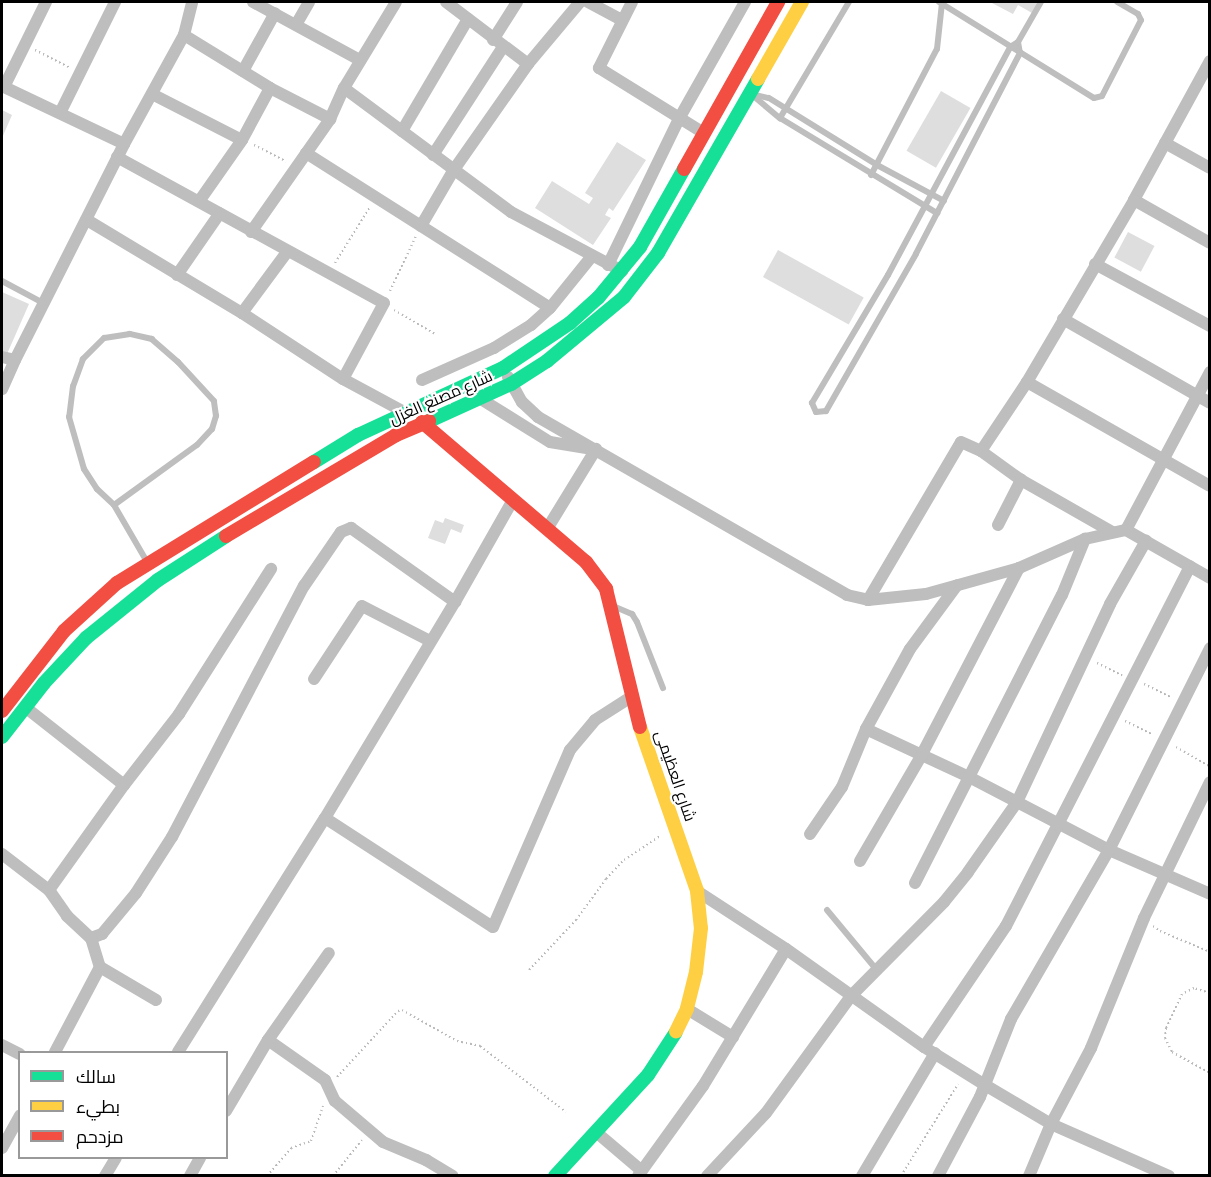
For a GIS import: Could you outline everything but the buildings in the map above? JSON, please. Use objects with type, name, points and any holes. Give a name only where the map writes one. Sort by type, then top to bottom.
[{"type":"street","points":[[46,2],[3,87],[124,144]]},
{"type":"street","points":[[60,113],[115,2]]},
{"type":"street","points":[[2,389],[117,157],[184,35],[192,2]]},
{"type":"street","points":[[254,2],[297,23],[360,60]]},
{"type":"street","points":[[297,23],[309,2]]},
{"type":"street","points":[[251,232],[330,119],[344,88],[396,2]]},
{"type":"street","points":[[446,2],[460,6],[468,19],[528,64]]},
{"type":"street","points":[[433,155],[498,43],[516,2]]},
{"type":"street","points":[[421,226],[453,171],[528,64],[580,2]]},
{"type":"street","points":[[588,2],[622,20]]},
{"type":"street","points":[[632,2],[599,68],[704,133]]},
{"type":"street","points":[[608,265],[680,117],[745,2]]},
{"type":"street","name":"شارع مصنع الغزل","points":[[2,711],[64,631],[117,582],[358,435],[503,368],[570,323],[622,270],[640,247],[778,2]]},
{"type":"street","name":"شارع مصنع الغزل","points":[[2,737],[25,707],[86,638],[158,580],[280,501],[422,422],[511,384],[547,361],[602,317],[644,274],[802,2]]},
{"type":"street","points":[[243,71],[275,13]]},
{"type":"street","points":[[402,131],[468,19]]},
{"type":"street","points":[[184,35],[270,88],[330,119]]},
{"type":"street","points":[[981,452],[1027,382],[1134,200],[1165,143],[1205,78],[1209,61]]},
{"type":"street","points":[[732,83],[750,93]]},
{"type":"street","points":[[200,200],[242,140],[270,88]]},
{"type":"street","points":[[344,88],[511,212],[608,265],[622,270]]},
{"type":"street","points":[[152,94],[242,140]]},
{"type":"street","points":[[1165,143],[1209,168]]},
{"type":"street","points":[[306,153],[550,308]]},
{"type":"street","points":[[117,157],[200,200],[251,232],[384,303],[343,379]]},
{"type":"street","points":[[1134,200],[1209,243]]},
{"type":"street","points":[[177,274],[220,213]]},
{"type":"street","points":[[87,220],[242,314],[343,379],[404,412]]},
{"type":"street","points":[[242,314],[287,252]]},
{"type":"street","points":[[422,380],[494,348],[531,325],[550,308],[592,256]]},
{"type":"street","points":[[1095,264],[1209,326]]},
{"type":"street","points":[[1064,319],[1209,403]]},
{"type":"street","points":[[2,357],[15,360]]},
{"type":"street","points":[[503,368],[522,402],[538,417],[847,595],[868,600],[896,599],[957,585],[1019,568],[1085,539],[1126,530],[1209,578]]},
{"type":"street","points":[[1126,530],[1209,372]]},
{"type":"street","points":[[1027,382],[1209,486]]},
{"type":"street","points":[[464,388],[550,442],[596,449]]},
{"type":"street","name":"شارع العظيمى","points":[[422,422],[596,574],[611,605],[631,697],[697,891],[701,928],[696,972],[687,1009],[663,1055],[555,1176]]},
{"type":"street","points":[[868,600],[958,444],[965,443],[981,452],[1022,480],[1112,532]]},
{"type":"street","points":[[547,529],[596,449]]},
{"type":"street","points":[[998,525],[1022,480]]},
{"type":"street","points":[[179,1051],[325,818],[455,602],[513,500]]},
{"type":"street","points":[[91,938],[102,934],[136,893],[172,837],[304,586],[341,532],[351,528],[455,602]]},
{"type":"street","points":[[915,883],[1062,595],[1085,539]]},
{"type":"street","points":[[707,1176],[766,1113],[851,996],[944,902],[969,872],[1017,801],[1087,658],[1110,604],[1146,541]]},
{"type":"street","points":[[147,562],[158,580]]},
{"type":"street","points":[[862,1176],[929,1050],[1006,926],[1190,567]]},
{"type":"street","points":[[860,861],[921,756],[1019,568]]},
{"type":"street","points":[[49,890],[124,785],[179,714],[271,569]]},
{"type":"street","points":[[810,834],[842,787],[866,729],[910,649],[957,585]]},
{"type":"street","points":[[314,679],[362,606],[430,641]]},
{"type":"street","points":[[938,1176],[975,1109],[1015,1011],[1109,850],[1209,648]]},
{"type":"street","points":[[325,818],[493,927],[570,750],[595,720],[631,697]]},
{"type":"street","points":[[25,707],[124,785]]},
{"type":"street","points":[[866,729],[969,777],[1109,850],[1164,872],[1209,894]]},
{"type":"street","points":[[1029,1176],[1051,1124],[1091,1048],[1164,872],[1209,782]]},
{"type":"street","points":[[2,854],[49,890],[67,916],[91,938],[100,967],[156,1000]]},
{"type":"street","points":[[697,891],[786,949],[964,1073],[1051,1124],[1169,1176]]},
{"type":"street","points":[[596,1132],[640,1173],[684,1114],[786,949]]},
{"type":"street","points":[[228,1108],[268,1040],[330,953]]},
{"type":"street","points":[[56,1051],[100,967]]},
{"type":"street","points":[[687,1009],[732,1037]]},
{"type":"street","points":[[268,1040],[323,1078],[335,1101],[369,1131],[397,1150],[436,1171],[453,1176]]},
{"type":"street","points":[[2,1045],[18,1053]]},
{"type":"street","points":[[2,1148],[18,1120]]},
{"type":"street","points":[[105,1176],[115,1159]]},
{"type":"street","points":[[190,1176],[199,1159]]},
{"type":"lane","points":[[780,118],[849,2]]},
{"type":"lane","points":[[871,175],[937,49],[941,2],[1094,98],[1102,96],[1141,20],[1138,14],[1117,2]]},
{"type":"lane","points":[[1018,42],[1020,53],[944,201],[826,411],[816,412],[812,403],[867,311],[1010,47],[1018,42],[1041,2]]},
{"type":"lane","points":[[750,93],[786,108],[877,165],[944,201]]},
{"type":"lane","points":[[750,93],[780,118],[937,213]]},
{"type":"lane","points":[[2,281],[44,303]]},
{"type":"lane","points":[[114,505],[197,446],[212,429],[216,416],[214,401],[178,362],[152,339],[130,334],[104,338],[83,359],[73,386],[69,417],[84,469],[97,489],[114,505],[147,562]]},
{"type":"lane","points":[[611,605],[632,614],[663,688]]},
{"type":"lane","points":[[827,910],[876,969]]},
{"type":"path","points":[[25,45],[81,74]]},
{"type":"path","points":[[242,140],[297,167]]},
{"type":"path","points":[[330,274],[350,235],[377,198]]},
{"type":"path","points":[[421,226],[384,303],[435,334]]},
{"type":"path","points":[[1087,658],[1183,702]]},
{"type":"path","points":[[1114,716],[1165,740],[1209,767]]},
{"type":"path","points":[[529,970],[576,920],[624,860],[675,826]]},
{"type":"path","points":[[1144,918],[1160,932],[1209,952]]},
{"type":"path","points":[[1209,993],[1194,988],[1182,994],[1166,1028],[1165,1038],[1172,1052],[1209,1074]]},
{"type":"path","points":[[267,1176],[291,1148],[311,1141],[329,1086],[398,1011],[402,1010],[457,1041],[480,1046],[566,1112]]},
{"type":"path","points":[[901,1176],[964,1073]]},
{"type":"path","points":[[333,1176],[369,1131]]},
{"type":"traffic: fast","points":[[429,421],[511,384],[547,361],[624,297],[658,253],[758,79]]},
{"type":"traffic: fast","points":[[314,462],[358,435],[503,368],[570,323],[598,298],[640,247],[684,169]]},
{"type":"traffic: fast","points":[[2,737],[44,683],[86,638],[158,580],[226,536]]},
{"type":"traffic: fast","points":[[555,1176],[648,1075],[676,1032]]},
{"type":"traffic: slow","points":[[758,79],[802,2]]},
{"type":"traffic: slow","points":[[640,727],[697,891],[701,928],[696,972],[687,1009],[676,1032]]},
{"type":"traffic: jam","points":[[684,169],[778,2]]},
{"type":"traffic: jam","points":[[226,536],[396,435],[429,421]]},
{"type":"traffic: jam","points":[[422,422],[586,562],[606,589],[640,727]]},
{"type":"traffic: jam","points":[[2,711],[64,631],[117,583],[314,462]]}]
